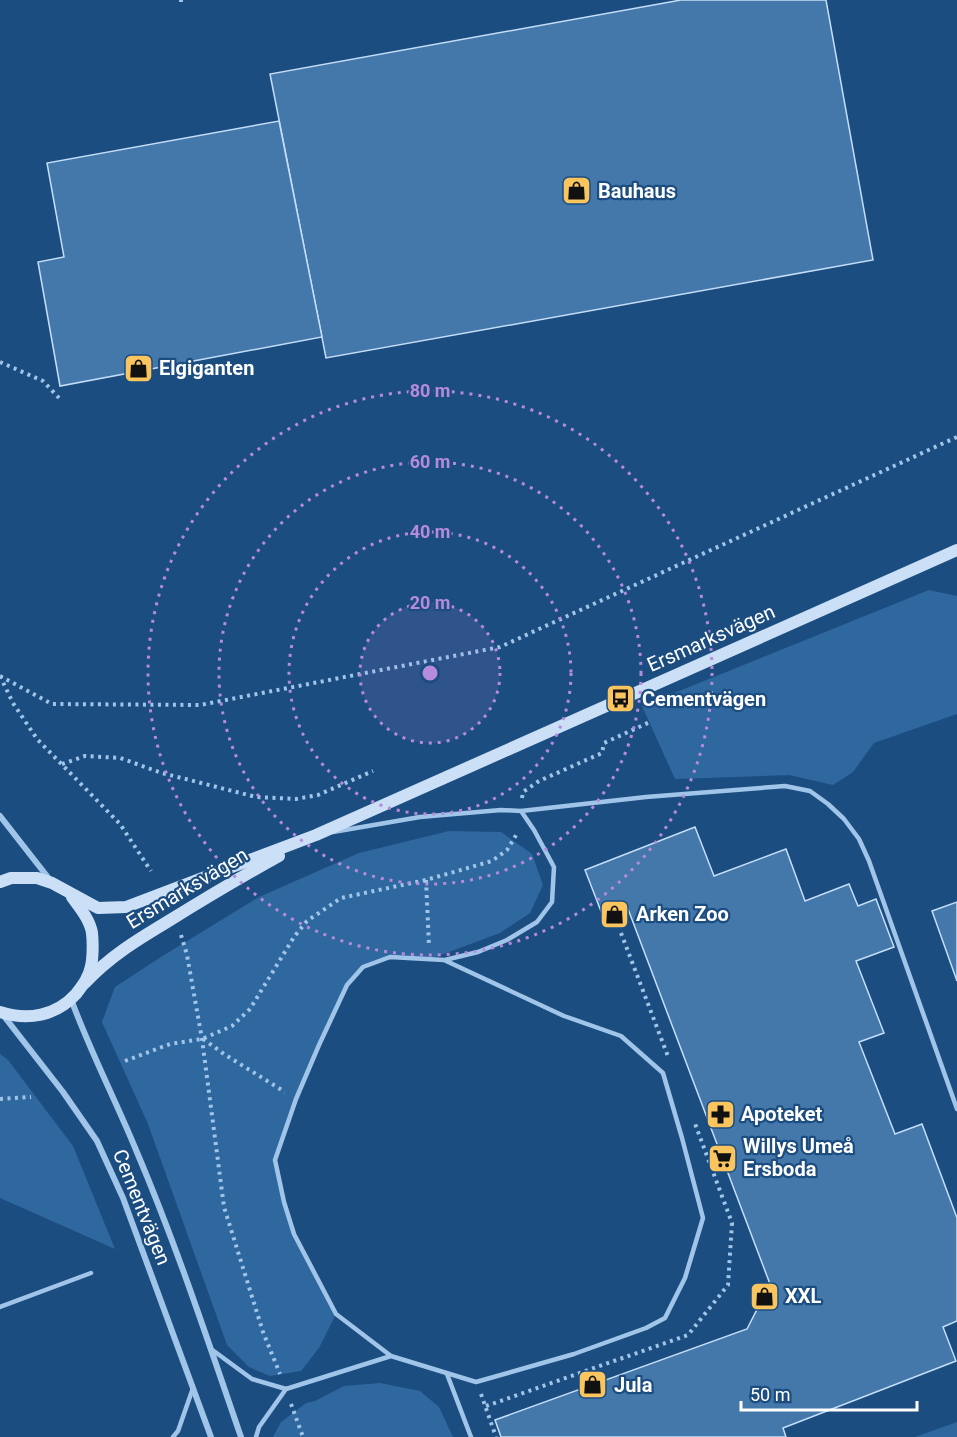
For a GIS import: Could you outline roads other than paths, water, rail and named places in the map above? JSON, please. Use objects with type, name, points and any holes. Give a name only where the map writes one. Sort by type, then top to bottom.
[{"type":"main road","name":"Ersmarksvägen","points":[[0,882],[11,878],[37,878],[52,883],[98,908],[126,907],[316,836],[957,550]]},
{"type":"main road","name":"Ersmarksvägen","points":[[0,1012],[15,1017],[38,1017],[59,1008],[71,999],[100,967],[129,945],[200,901],[316,836]]},
{"type":"main road","points":[[70,893],[92,932],[92,965],[85,983]]},
{"type":"street","points":[[0,816],[52,883]]},
{"type":"street","name":"Cementvägen","points":[[71,999],[136,1149],[180,1261],[241,1437]]},
{"type":"street","name":"Cementvägen","points":[[0,1012],[63,1092],[97,1141],[123,1198],[211,1437]]},
{"type":"lane","points":[[316,836],[420,817],[501,810],[521,811],[646,797],[785,786],[810,791],[844,819],[859,839],[870,861],[957,1109]]},
{"type":"lane","points":[[444,960],[564,1016],[621,1036],[663,1073],[703,1218],[685,1278],[665,1317],[646,1328],[574,1354],[476,1382],[391,1356],[336,1314],[294,1234],[275,1160],[296,1099],[319,1045],[347,985],[363,968],[390,957],[444,960],[478,952],[507,940],[537,922],[552,902],[554,867],[521,811]]},
{"type":"lane","points":[[0,1307],[91,1272]]},
{"type":"lane","points":[[210,1349],[252,1379],[286,1389],[391,1356]]},
{"type":"lane","points":[[447,1374],[471,1437]]},
{"type":"lane","points":[[173,1437],[178,1431],[193,1388]]},
{"type":"lane","points":[[256,1437],[260,1427],[286,1389]]},
{"type":"place","name":"Bauhaus","points":[[577,191]]},
{"type":"place","name":"Elgiganten","points":[[138,368]]},
{"type":"place","name":"Cementvägen","points":[[621,699]]},
{"type":"place","name":"Arken Zoo","points":[[615,914]]},
{"type":"place","name":"Apoteket","points":[[720,1114]]},
{"type":"place","name":"Willys Umeå Ersboda","points":[[722,1158]]},
{"type":"place","name":"XXL","points":[[764,1296]]},
{"type":"place","name":"Jula","points":[[593,1385]]}]
